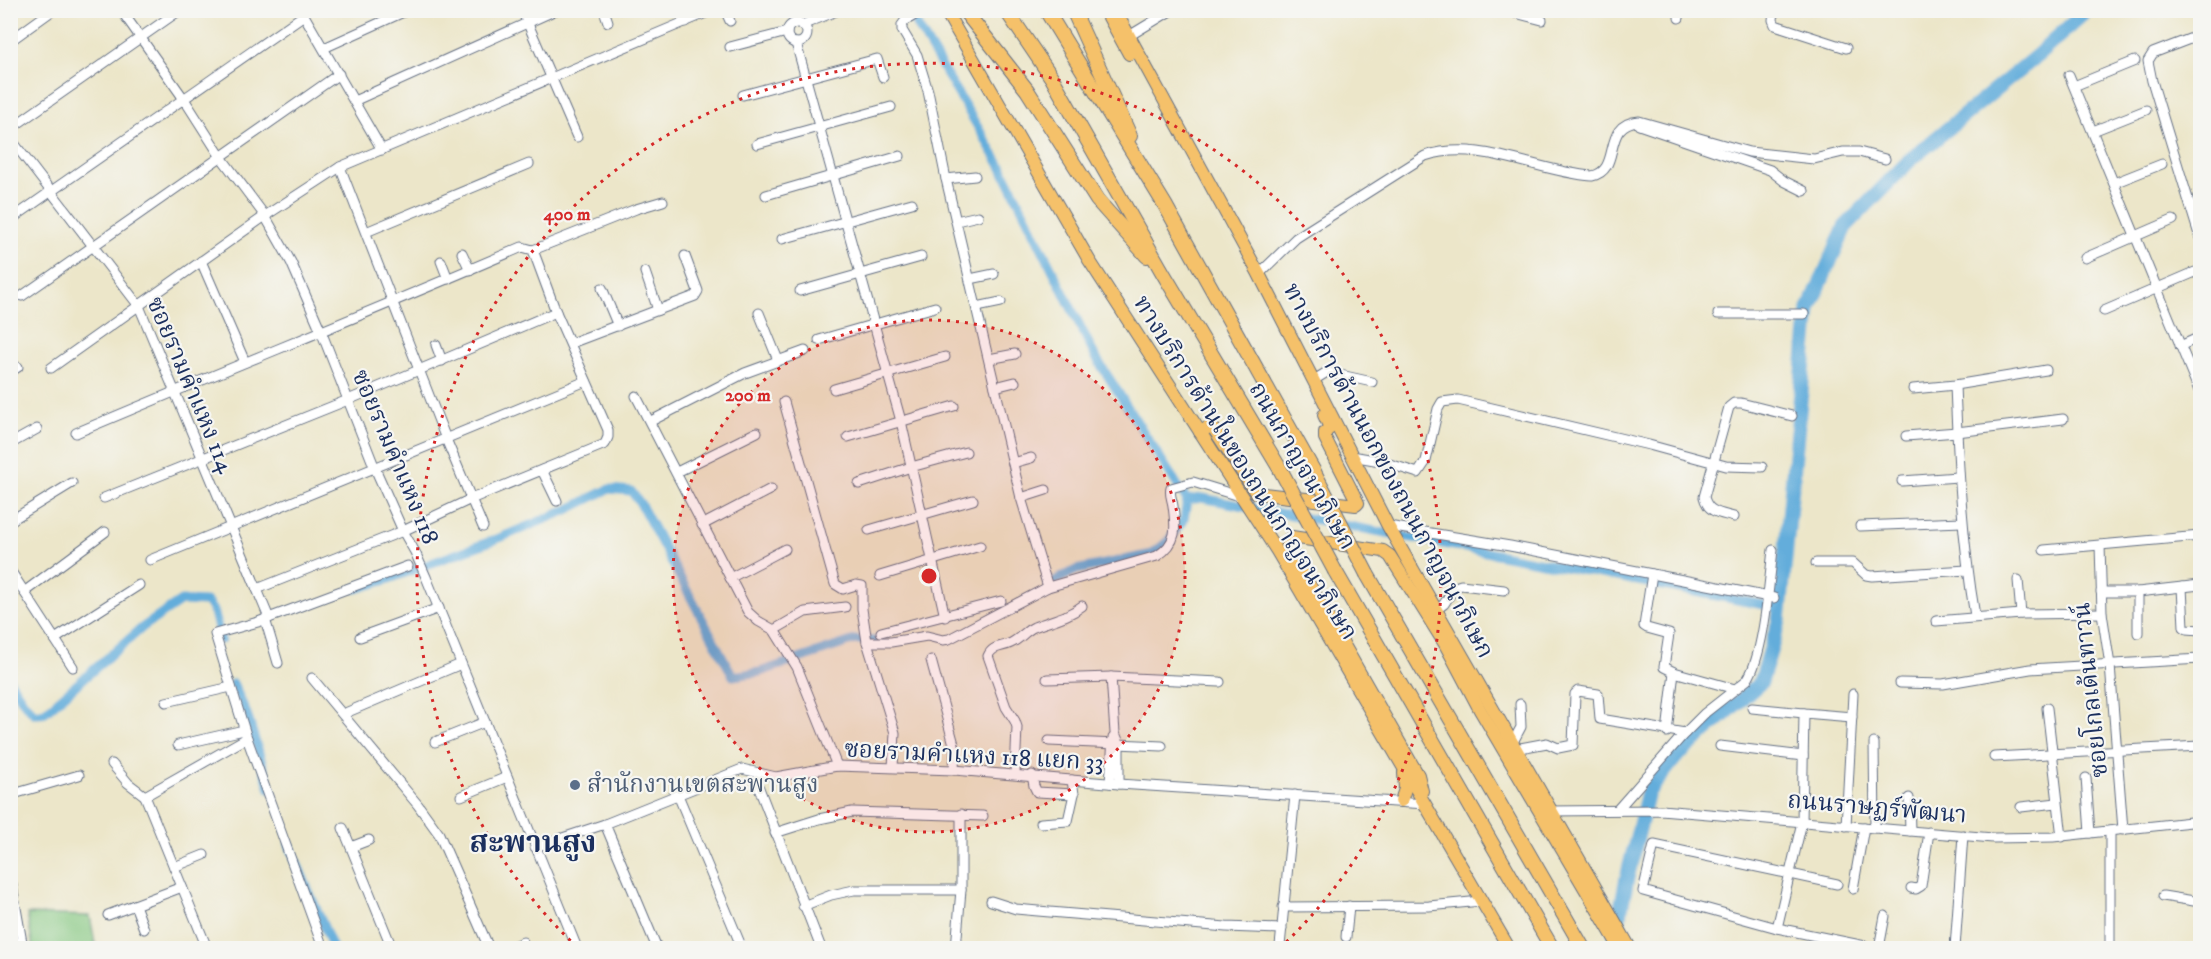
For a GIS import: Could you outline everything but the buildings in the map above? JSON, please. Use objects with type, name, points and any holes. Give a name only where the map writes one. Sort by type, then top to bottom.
[{"type":"highway","points":[[964,10],[1028,90],[1097,200],[1163,273]]},
{"type":"highway","name":"ถนนกาญจนาภิเษก","points":[[1006,10],[1052,78],[1163,273],[1280,469],[1335,571],[1552,948]]},
{"type":"highway","name":"ถนนกาญจนาภิเษก","points":[[1046,10],[1165,205],[1314,472],[1367,574],[1583,948]]},
{"type":"highway","points":[[1072,10],[1119,113],[1165,205]]},
{"type":"main road","name":"ทางบริการด้านในของถนนกาญจนาภิเษก","points":[[945,10],[1089,260],[1277,551],[1509,948]]},
{"type":"main road","points":[[1105,10],[1218,214],[1330,428],[1385,526]]},
{"type":"main road","name":"ทางบริการด้านนอกของถนนกาญจนาภิเษก","points":[[1114,10],[1259,274],[1385,526],[1514,746],[1620,948]]},
{"type":"main road","points":[[1200,432],[1209,427],[1214,429],[1256,493],[1356,505],[1358,503],[1325,438],[1325,432],[1330,428]]},
{"type":"main road","points":[[1426,804],[1418,775],[1288,547],[1289,539],[1292,537],[1387,553],[1445,644]]},
{"type":"main road","points":[[1400,553],[1486,721],[1591,891]]},
{"type":"main road","points":[[1401,801],[1406,789],[1404,769]]},
{"type":"main road","name":"ทางบริการด้านนอกของถนนกาญจนาภิเษก","points":[[1591,891],[1630,948]]},
{"type":"street","points":[[10,41],[53,10]]},
{"type":"street","name":"ซอยรามคำแหง 118","points":[[121,10],[184,99],[221,157],[265,216],[291,262],[374,466],[439,608],[577,948]]},
{"type":"street","points":[[10,129],[180,10]]},
{"type":"street","points":[[324,48],[408,10]]},
{"type":"street","points":[[522,10],[577,138]]},
{"type":"street","points":[[354,101],[556,10]]},
{"type":"street","points":[[604,10],[608,22]]},
{"type":"street","points":[[681,10],[686,22]]},
{"type":"street","points":[[51,368],[265,216],[340,167],[713,10]]},
{"type":"street","points":[[725,10],[730,21]]},
{"type":"street","points":[[730,47],[787,32],[793,24],[802,25],[839,10]]},
{"type":"street","points":[[1129,36],[1172,10]]},
{"type":"street","points":[[1504,10],[1542,20]]},
{"type":"street","points":[[1774,10],[1775,26],[1846,48]]},
{"type":"street","points":[[923,11],[905,21],[902,30],[917,55],[928,91],[946,179],[1013,463],[1048,587]]},
{"type":"street","points":[[10,220],[184,99],[302,13],[382,150]]},
{"type":"street","points":[[787,32],[791,40],[802,41],[806,36],[806,30],[802,25]]},
{"type":"street","points":[[2200,35],[2153,53],[2148,61],[2151,81],[2200,238]]},
{"type":"street","points":[[796,42],[901,421],[945,617]]},
{"type":"street","points":[[743,95],[877,59],[883,77]]},
{"type":"street","points":[[2074,86],[2135,61]]},
{"type":"street","points":[[22,296],[339,74]]},
{"type":"street","points":[[2069,75],[2200,393]]},
{"type":"street","points":[[757,144],[891,107]]},
{"type":"street","points":[[2093,131],[2146,110]]},
{"type":"street","points":[[1259,274],[1296,238],[1425,156],[1450,150],[1465,151],[1592,176],[1602,173],[1608,162],[1616,134],[1625,123],[1631,121],[1644,121],[1770,170],[1784,181],[1804,191]]},
{"type":"street","name":"ซอยรามคำแหง 114","points":[[10,138],[138,306],[264,606],[278,663]]},
{"type":"street","points":[[1694,140],[1749,152],[1814,159],[1843,152],[1859,152],[1885,159]]},
{"type":"street","points":[[766,195],[900,156]]},
{"type":"street","points":[[366,232],[529,164]]},
{"type":"street","points":[[2114,183],[2162,164]]},
{"type":"street","points":[[340,167],[446,439],[483,527]]},
{"type":"street","points":[[946,179],[975,176]]},
{"type":"street","points":[[76,433],[522,247],[533,250],[636,209],[663,201]]},
{"type":"street","points":[[782,239],[912,203]]},
{"type":"street","points":[[956,220],[978,216]]},
{"type":"street","points":[[2085,258],[2173,220]]},
{"type":"street","points":[[257,589],[403,531],[471,499],[605,444],[608,430],[556,312],[533,250]]},
{"type":"street","points":[[462,253],[470,270]]},
{"type":"street","points":[[571,343],[697,294],[685,256]]},
{"type":"street","points":[[800,291],[921,257]]},
{"type":"street","points":[[201,261],[245,363]]},
{"type":"street","points":[[441,261],[448,279]]},
{"type":"street","points":[[645,272],[658,310]]},
{"type":"street","points":[[2104,311],[2196,272]]},
{"type":"street","points":[[970,279],[994,274]]},
{"type":"street","points":[[602,288],[618,326]]},
{"type":"street","points":[[977,307],[1001,302]]},
{"type":"street","points":[[819,340],[935,307]]},
{"type":"street","points":[[104,498],[348,400],[556,312]]},
{"type":"street","points":[[759,313],[778,360]]},
{"type":"street","points":[[1718,314],[1804,314]]},
{"type":"street","points":[[2180,346],[2200,338]]},
{"type":"street","points":[[436,345],[442,361]]},
{"type":"street","points":[[651,422],[745,373],[805,351]]},
{"type":"street","points":[[989,359],[1015,354]]},
{"type":"street","points":[[834,389],[945,357]]},
{"type":"street","points":[[1913,389],[1955,385],[2046,370]]},
{"type":"street","points":[[1314,380],[1327,372],[1372,382]]},
{"type":"street","points":[[150,560],[374,466],[586,381]]},
{"type":"street","points":[[995,387],[1015,382]]},
{"type":"street","points":[[1955,385],[1958,477],[1967,570],[1975,616]]},
{"type":"street","points":[[636,396],[748,612],[774,630],[791,657],[837,766]]},
{"type":"street","points":[[1352,456],[1418,472],[1426,461],[1438,409],[1442,402],[1458,400],[1712,462],[1738,467],[1762,467]]},
{"type":"street","points":[[784,402],[836,584],[843,589],[856,585],[862,586],[863,621],[867,642],[895,733],[893,767]]},
{"type":"street","points":[[1734,516],[1713,511],[1704,501],[1704,491],[1712,462],[1732,404],[1741,403],[1791,416]]},
{"type":"street","points":[[848,437],[954,406]]},
{"type":"street","points":[[1906,436],[2063,419]]},
{"type":"street","points":[[10,444],[38,429]]},
{"type":"street","points":[[677,472],[757,432]]},
{"type":"street","points":[[859,484],[966,452]]},
{"type":"street","points":[[1013,463],[1031,458]]},
{"type":"street","points":[[542,470],[557,501]]},
{"type":"street","points":[[1902,481],[1958,477]]},
{"type":"street","points":[[867,642],[891,642],[927,636],[943,640],[949,639],[1048,587],[1156,556],[1169,547],[1174,536],[1170,491],[1175,486],[1194,482],[1243,498]]},
{"type":"street","points":[[10,521],[72,483]]},
{"type":"street","points":[[702,525],[771,489]]},
{"type":"street","points":[[1022,498],[1046,490]]},
{"type":"street","points":[[868,530],[974,500]]},
{"type":"street","points":[[1860,526],[1962,522]]},
{"type":"street","points":[[1385,526],[1487,542],[1769,598]]},
{"type":"street","points":[[24,592],[105,532]]},
{"type":"street","points":[[2044,550],[2200,536]]},
{"type":"street","name":"ซอยโกลเด้นทาวน์","points":[[2100,545],[2102,613],[2110,665],[2123,830]]},
{"type":"street","points":[[880,576],[980,546]]},
{"type":"street","points":[[730,578],[785,549]]},
{"type":"street","points":[[1618,809],[1684,734],[1751,674],[1769,598],[1773,550]]},
{"type":"street","points":[[1816,563],[1852,563],[1866,575],[1872,576],[1967,570]]},
{"type":"street","points":[[315,948],[322,945],[245,734],[215,634],[267,619],[408,566]]},
{"type":"street","points":[[10,570],[73,666]]},
{"type":"street","points":[[1652,575],[1644,626],[1669,634],[1664,667],[1674,672],[1735,689]]},
{"type":"street","points":[[2018,580],[2021,614]]},
{"type":"street","points":[[55,639],[139,585]]},
{"type":"street","points":[[1436,610],[1444,604],[1455,587],[1461,585],[1504,590]]},
{"type":"street","points":[[2101,592],[2138,592],[2200,585]]},
{"type":"street","points":[[2182,587],[2184,627],[2200,630]]},
{"type":"street","points":[[2138,592],[2138,633]]},
{"type":"street","points":[[881,633],[1001,601]]},
{"type":"street","points":[[1015,774],[1017,727],[1005,707],[988,656],[992,649],[1009,644],[1033,627],[1065,617],[1082,606]]},
{"type":"street","points":[[774,630],[805,612],[845,607]]},
{"type":"street","points":[[360,637],[439,608]]},
{"type":"street","points":[[1936,621],[1975,616],[2102,613]]},
{"type":"street","points":[[1900,683],[1942,684],[2030,669],[2200,659]]},
{"type":"street","points":[[931,660],[955,748],[954,770]]},
{"type":"street","points":[[343,714],[461,664]]},
{"type":"street","points":[[1667,732],[1674,672]]},
{"type":"street","points":[[1047,679],[1111,677],[1220,682]]},
{"type":"street","points":[[1111,677],[1115,740],[1114,784]]},
{"type":"street","points":[[312,678],[418,805],[439,834],[489,948]]},
{"type":"street","points":[[165,702],[231,687]]},
{"type":"street","points":[[1520,704],[1521,727],[1514,746],[1547,743],[1558,748],[1573,746],[1575,694],[1578,691],[1598,693],[1599,719],[1652,727],[1667,732],[1679,731],[1684,734]]},
{"type":"street","points":[[1846,825],[1853,694]]},
{"type":"street","points":[[1752,708],[1852,717]]},
{"type":"street","points":[[2048,708],[2051,753],[2062,837]]},
{"type":"street","points":[[1777,928],[1802,822],[1804,713]]},
{"type":"street","points":[[435,741],[485,722]]},
{"type":"street","points":[[178,745],[245,734]]},
{"type":"street","points":[[145,796],[245,734]]},
{"type":"street","points":[[1049,741],[1115,740],[1162,746]]},
{"type":"street","points":[[1874,743],[1875,828]]},
{"type":"street","points":[[1720,746],[1803,756]]},
{"type":"street","points":[[1994,757],[2200,746]]},
{"type":"street","points":[[112,764],[128,783],[145,796],[207,948]]},
{"type":"street","name":"ซอยรามคำแหง 118 แยก 33","points":[[536,847],[605,824],[742,769],[776,777],[837,766],[954,770],[1032,775],[1114,784],[1426,804]]},
{"type":"street","points":[[759,773],[756,783],[820,948]]},
{"type":"street","points":[[10,795],[79,775]]},
{"type":"street","points":[[1032,775],[1037,792],[1074,794]]},
{"type":"street","points":[[461,796],[507,777]]},
{"type":"street","points":[[2086,778],[2090,833]]},
{"type":"street","points":[[1041,824],[1068,821],[1074,794],[1072,780]]},
{"type":"street","points":[[678,795],[742,948]]},
{"type":"street","points":[[1280,946],[1295,795]]},
{"type":"street","points":[[1909,798],[1910,831]]},
{"type":"street","points":[[2021,807],[2057,803]]},
{"type":"street","name":"ถนนราษฏร์พัฒนา","points":[[1550,811],[1661,810],[1993,838],[2062,837],[2200,821]]},
{"type":"street","points":[[775,832],[852,812],[983,816]]},
{"type":"street","points":[[956,948],[961,890],[962,814]]},
{"type":"street","points":[[605,824],[657,948]]},
{"type":"street","points":[[1853,889],[1864,827]]},
{"type":"street","points":[[343,828],[392,948]]},
{"type":"street","points":[[2110,831],[2110,948]]},
{"type":"street","points":[[1911,888],[1916,889],[1921,886],[1929,832]]},
{"type":"street","points":[[1955,948],[1963,835]]},
{"type":"street","points":[[351,847],[369,840]]},
{"type":"street","points":[[1837,884],[1654,845],[1644,891],[1777,928],[1877,948],[1885,916]]},
{"type":"street","points":[[174,867],[204,855]]},
{"type":"street","points":[[10,874],[23,948]]},
{"type":"street","points":[[108,915],[182,887]]},
{"type":"street","points":[[803,906],[831,895],[854,890],[961,890]]},
{"type":"street","points":[[2163,896],[2200,902]]},
{"type":"street","points":[[992,901],[1016,909],[1226,927],[1282,929]]},
{"type":"street","points":[[1283,907],[1429,906],[1481,901]]},
{"type":"street","points":[[135,905],[144,929]]},
{"type":"street","points":[[1346,937],[1349,906]]},
{"type":"street","points":[[508,948],[523,942]]},
{"type":"green space","points":[[27,914],[90,916],[96,948],[33,948]]},
{"type":"waterway","points":[[908,10],[1001,166],[1095,356],[1187,500]]},
{"type":"waterway","points":[[1613,948],[1648,792],[1675,758],[1761,682],[1779,621],[1809,309],[1845,227],[1911,159],[2038,55],[2087,10]]},
{"type":"waterway","points":[[356,589],[502,537],[567,510],[609,489],[631,491],[640,503],[733,676],[760,672],[855,640],[874,641]]},
{"type":"waterway","points":[[1049,584],[1076,570],[1153,554],[1168,541],[1184,519],[1187,500],[1202,498],[1780,608]]},
{"type":"waterway","points":[[10,681],[25,704],[35,714],[45,712],[143,627],[181,601],[207,602],[214,612],[221,640]]},
{"type":"waterway","points":[[233,683],[247,714],[270,789]]},
{"type":"waterway","points":[[289,844],[333,948]]},
{"type":"place","name":"สำนักงานเขตสะพานสูง","points":[[575,785]]},
{"type":"district","name":"สะพานสูง","points":[[533,843]]}]
